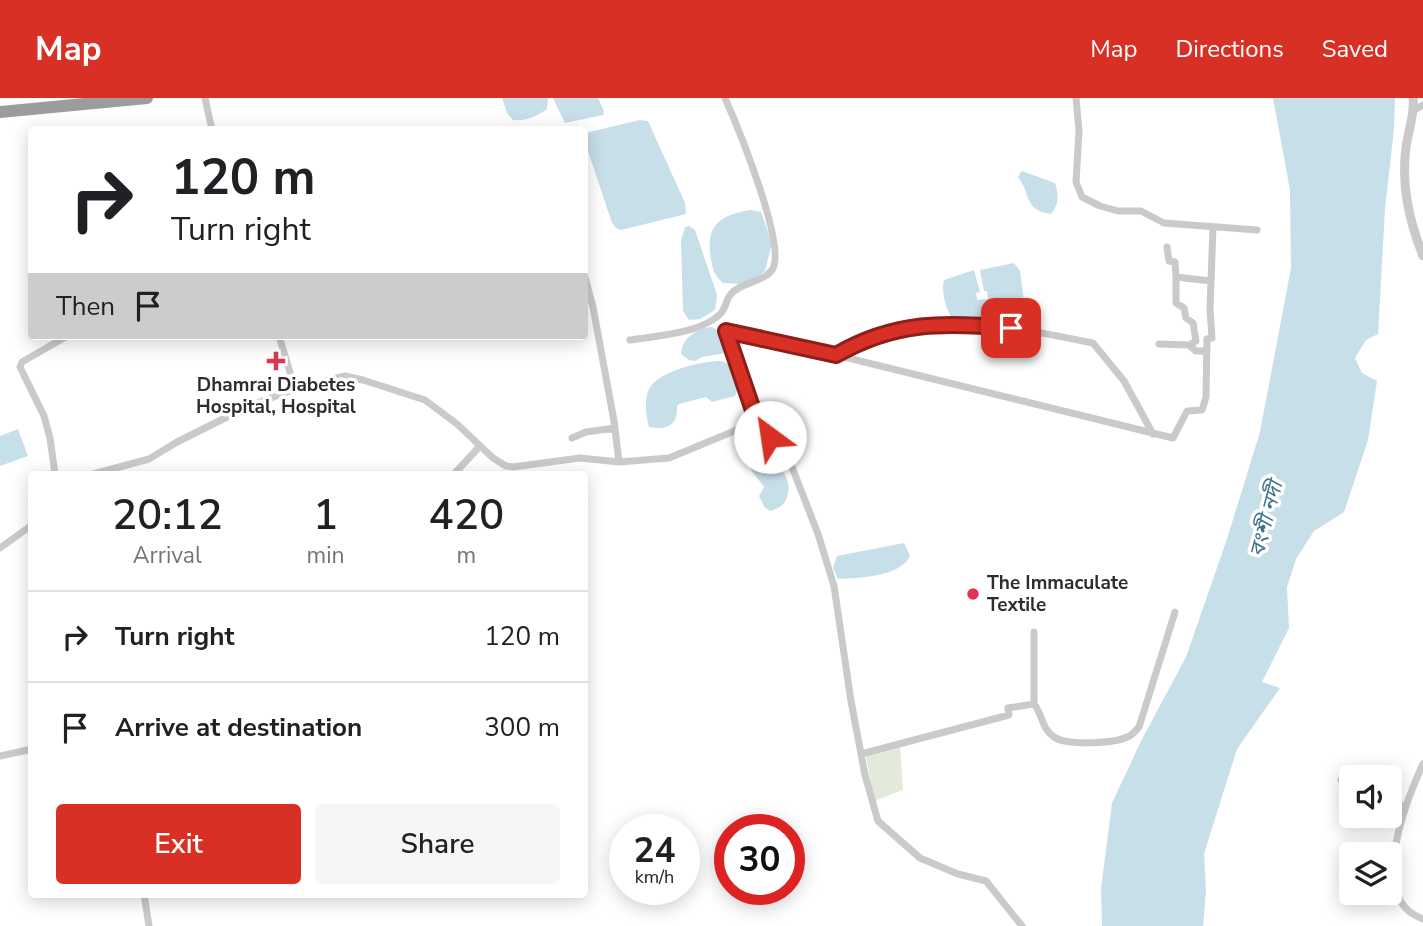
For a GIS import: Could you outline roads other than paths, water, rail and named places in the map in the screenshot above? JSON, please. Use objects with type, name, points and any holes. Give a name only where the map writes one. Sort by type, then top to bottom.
[{"type":"highway","points":[[0,104],[64,98]]},
{"type":"highway","points":[[0,112],[147,98]]},
{"type":"street","points":[[205,98],[211,126]]},
{"type":"street","points":[[630,340],[702,325],[722,313],[730,295],[765,276],[772,269],[776,247],[770,220],[725,98]]},
{"type":"street","points":[[1076,98],[1079,131],[1076,182],[1082,197],[1118,211],[1141,211],[1164,223],[1257,230]]},
{"type":"street","points":[[1416,103],[1408,132],[1403,182],[1409,217],[1423,256]]},
{"type":"street","points":[[726,331],[836,355],[1173,438],[1187,411],[1202,411],[1206,397],[1207,339],[1212,338],[1213,330],[1210,309],[1213,227]]},
{"type":"street","points":[[1159,344],[1189,345],[1196,341],[1193,323],[1186,318],[1184,308],[1176,303],[1175,262],[1169,261],[1167,247]]},
{"type":"street","points":[[1175,277],[1211,281]]},
{"type":"street","points":[[588,297],[615,428],[619,462]]},
{"type":"street","points":[[722,313],[756,419],[792,467],[818,534],[834,586],[861,754],[878,821],[920,858],[958,874],[986,881],[1022,926]]},
{"type":"street","points":[[836,355],[862,340],[891,331],[954,323],[1011,328],[1093,343],[1124,381],[1153,434]]},
{"type":"street","points":[[55,471],[44,416],[20,367],[22,362],[60,340]]},
{"type":"street","points":[[280,340],[295,389]]},
{"type":"street","points":[[1189,345],[1196,351],[1207,351]]},
{"type":"street","points":[[104,471],[149,459],[249,406],[295,389],[345,376],[425,400],[506,466],[518,471],[580,457],[619,462],[679,455],[756,419]]},
{"type":"street","points":[[572,438],[586,432],[615,428]]},
{"type":"street","points":[[457,471],[480,446]]},
{"type":"street","points":[[0,548],[28,528]]},
{"type":"street","points":[[1034,632],[1034,704],[1040,710],[1042,724],[1054,737],[1070,743],[1092,742],[1129,736],[1139,727],[1175,612]]},
{"type":"street","points":[[861,754],[1009,715],[1008,708],[1034,704]]},
{"type":"street","points":[[0,756],[28,750]]},
{"type":"street","points":[[1423,764],[1404,807],[1394,865],[1394,888],[1403,907],[1423,919]]},
{"type":"street","points":[[145,898],[149,926]]},
{"type":"water","points":[[502,98],[548,98],[547,109],[531,118],[513,120],[507,113]]},
{"type":"water","points":[[553,98],[598,98],[603,115],[565,123]]},
{"type":"water","name":"বংশী নদী","points":[[1273,98],[1395,98],[1378,334],[1366,340],[1355,358],[1362,373],[1377,381],[1368,440],[1344,512],[1314,531],[1296,559],[1287,587],[1289,628],[1262,682],[1280,688],[1237,749],[1204,854],[1206,890],[1203,926],[1102,926],[1101,889],[1112,803],[1141,741],[1186,657],[1260,432],[1291,268],[1290,190]]},
{"type":"water","points":[[640,120],[648,121],[685,203],[686,214],[621,230],[616,228],[588,151],[588,132]]},
{"type":"water","points":[[1022,171],[1055,183],[1058,199],[1051,214],[1036,209],[1029,201],[1018,177]]},
{"type":"water","points":[[751,210],[761,212],[772,243],[765,271],[741,284],[723,283],[713,269],[710,238],[713,230],[730,215]]},
{"type":"water","points":[[689,226],[695,230],[717,295],[715,310],[700,319],[689,320],[683,311],[681,241],[685,227]]},
{"type":"water","points":[[1014,263],[1020,271],[1025,309],[1017,319],[954,320],[945,302],[944,280],[974,270],[980,292],[976,293],[977,300],[988,299],[980,270]]},
{"type":"water","points":[[712,327],[725,334],[726,353],[702,357],[695,361],[681,354],[684,343],[691,335]]},
{"type":"water","points":[[720,361],[731,366],[738,374],[739,384],[735,396],[712,402],[706,397],[679,404],[676,418],[670,425],[661,428],[649,427],[646,398],[654,383],[681,368]]},
{"type":"water","points":[[18,429],[28,456],[0,466],[0,436]]},
{"type":"water","points":[[755,453],[769,459],[781,469],[788,482],[789,489],[784,503],[771,511],[765,508],[759,496],[764,487],[749,466]]},
{"type":"water","points":[[904,543],[910,556],[905,563],[888,572],[838,579],[833,568],[837,556]]},
{"type":"place","name":"Dhamrai Diabetes Hospital, Hospital","points":[[276,361]]},
{"type":"place","name":"The Immaculate Textile","points":[[973,594]]}]
